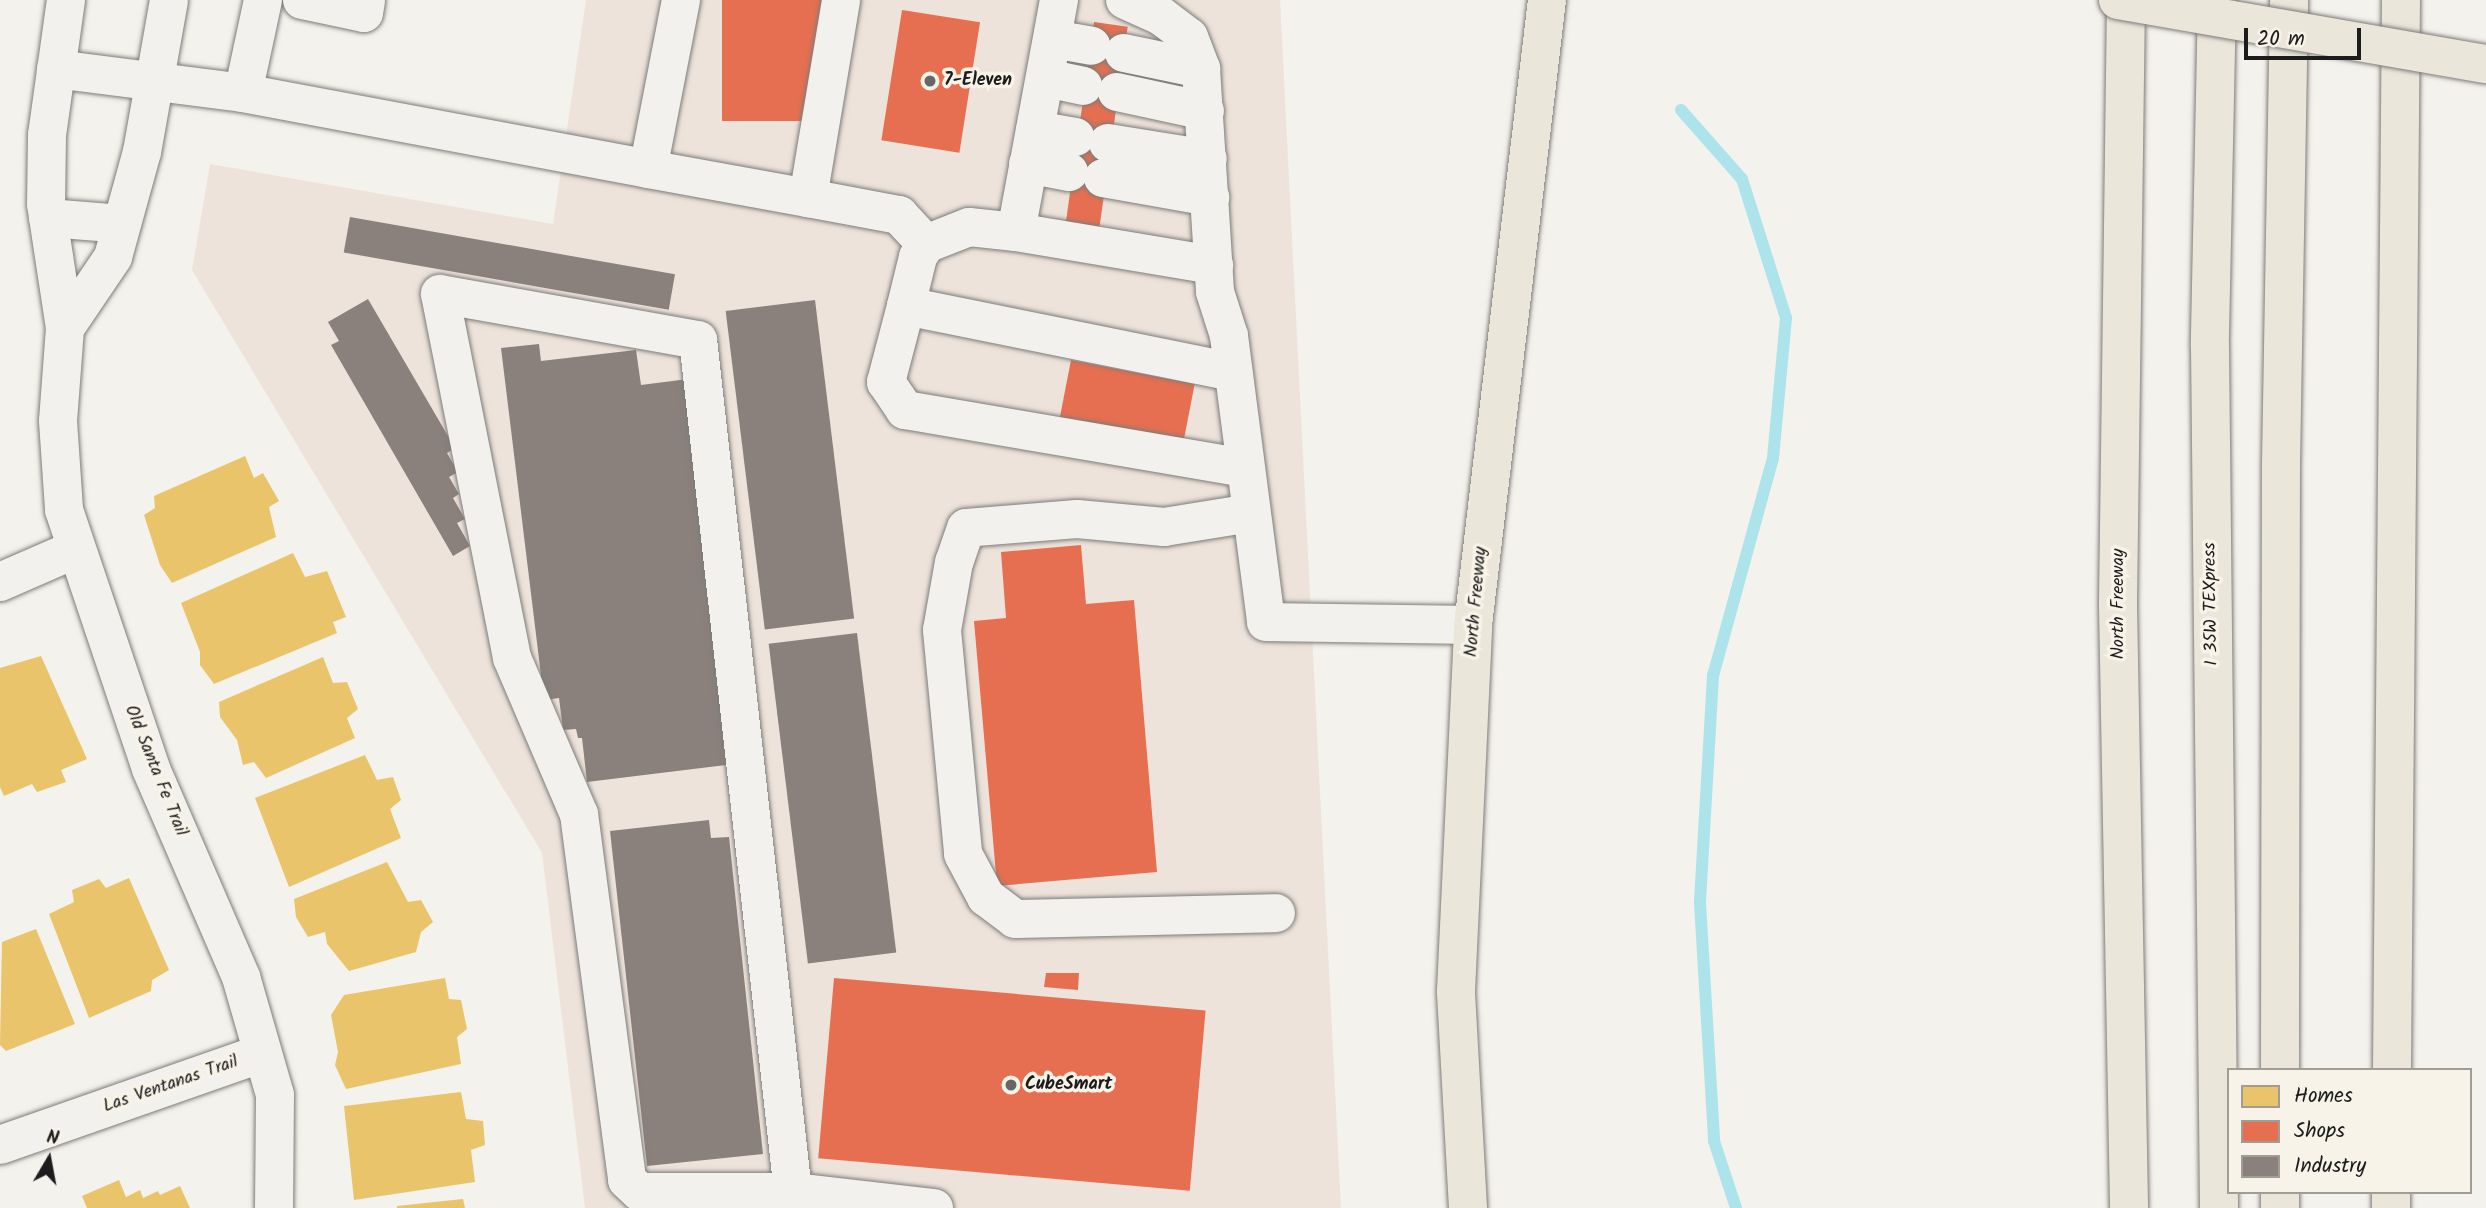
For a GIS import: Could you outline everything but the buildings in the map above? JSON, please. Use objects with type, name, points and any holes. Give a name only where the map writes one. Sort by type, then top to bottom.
[{"type":"main road","points":[[2118,0],[2486,64]]},
{"type":"main road","name":"North Freeway","points":[[2126,0],[2118,605],[2129,1208]]},
{"type":"main road","name":"I 35W TEXpress","points":[[2217,0],[2210,347],[2219,1208]]},
{"type":"main road","points":[[2280,1068],[2281,463],[2289,0]]},
{"type":"main road","points":[[2392,1068],[2401,0]]},
{"type":"main road","name":"North Freeway","points":[[1468,1208],[1456,991],[1473,625],[1549,3]]},
{"type":"street","name":"Old Santa Fe Trail","points":[[66,0],[47,135],[48,218],[65,328],[58,421],[64,510],[151,769],[241,977],[275,1095],[274,1208]]},
{"type":"street","name":"Old Santa Fe Trail","points":[[65,328],[113,257],[154,83],[169,0]]},
{"type":"street","points":[[243,93],[263,0]]},
{"type":"street","points":[[302,0],[364,13],[366,0]]},
{"type":"street","points":[[648,169],[681,0]]},
{"type":"street","points":[[807,198],[841,0]]},
{"type":"street","points":[[1016,232],[1059,0]]},
{"type":"street","points":[[1125,0],[1161,16],[1189,37],[1201,69],[1214,265],[1233,372],[1266,622],[1473,625]]},
{"type":"street","points":[[1053,39],[1201,69]]},
{"type":"street","points":[[56,69],[243,93],[899,215],[926,244]]},
{"type":"street","points":[[1046,78],[1205,111]]},
{"type":"street","points":[[1032,147],[1089,158],[1210,197]]},
{"type":"street","points":[[1089,158],[1208,159]]},
{"type":"street","points":[[48,218],[122,224]]},
{"type":"street","points":[[1214,265],[1016,232],[969,228],[926,244],[918,257],[886,382],[905,410],[1245,468]]},
{"type":"street","points":[[793,1192],[698,340],[440,294],[512,658],[579,814],[627,1180],[640,1192],[793,1192],[934,1208]]},
{"type":"street","points":[[906,306],[1233,372]]},
{"type":"street","points":[[1251,513],[1164,527],[1077,519],[966,528],[954,562],[942,630],[963,854],[986,897],[1015,919],[1276,912]]},
{"type":"street","points":[[0,582],[76,549]]},
{"type":"street","name":"Las Ventanas Trail","points":[[0,1145],[262,1053]]},
{"type":"shaded area","points":[[586,0],[1280,0],[1341,1208],[585,1208],[542,853],[192,270],[210,164],[553,224]]},
{"type":"waterway","points":[[1681,110],[1742,179],[1786,318],[1773,458],[1713,676],[1700,903],[1714,1141],[1736,1208]]},
{"type":"place","name":"7-Eleven","points":[[930,81]]},
{"type":"place","name":"CubeSmart","points":[[1011,1085]]}]
